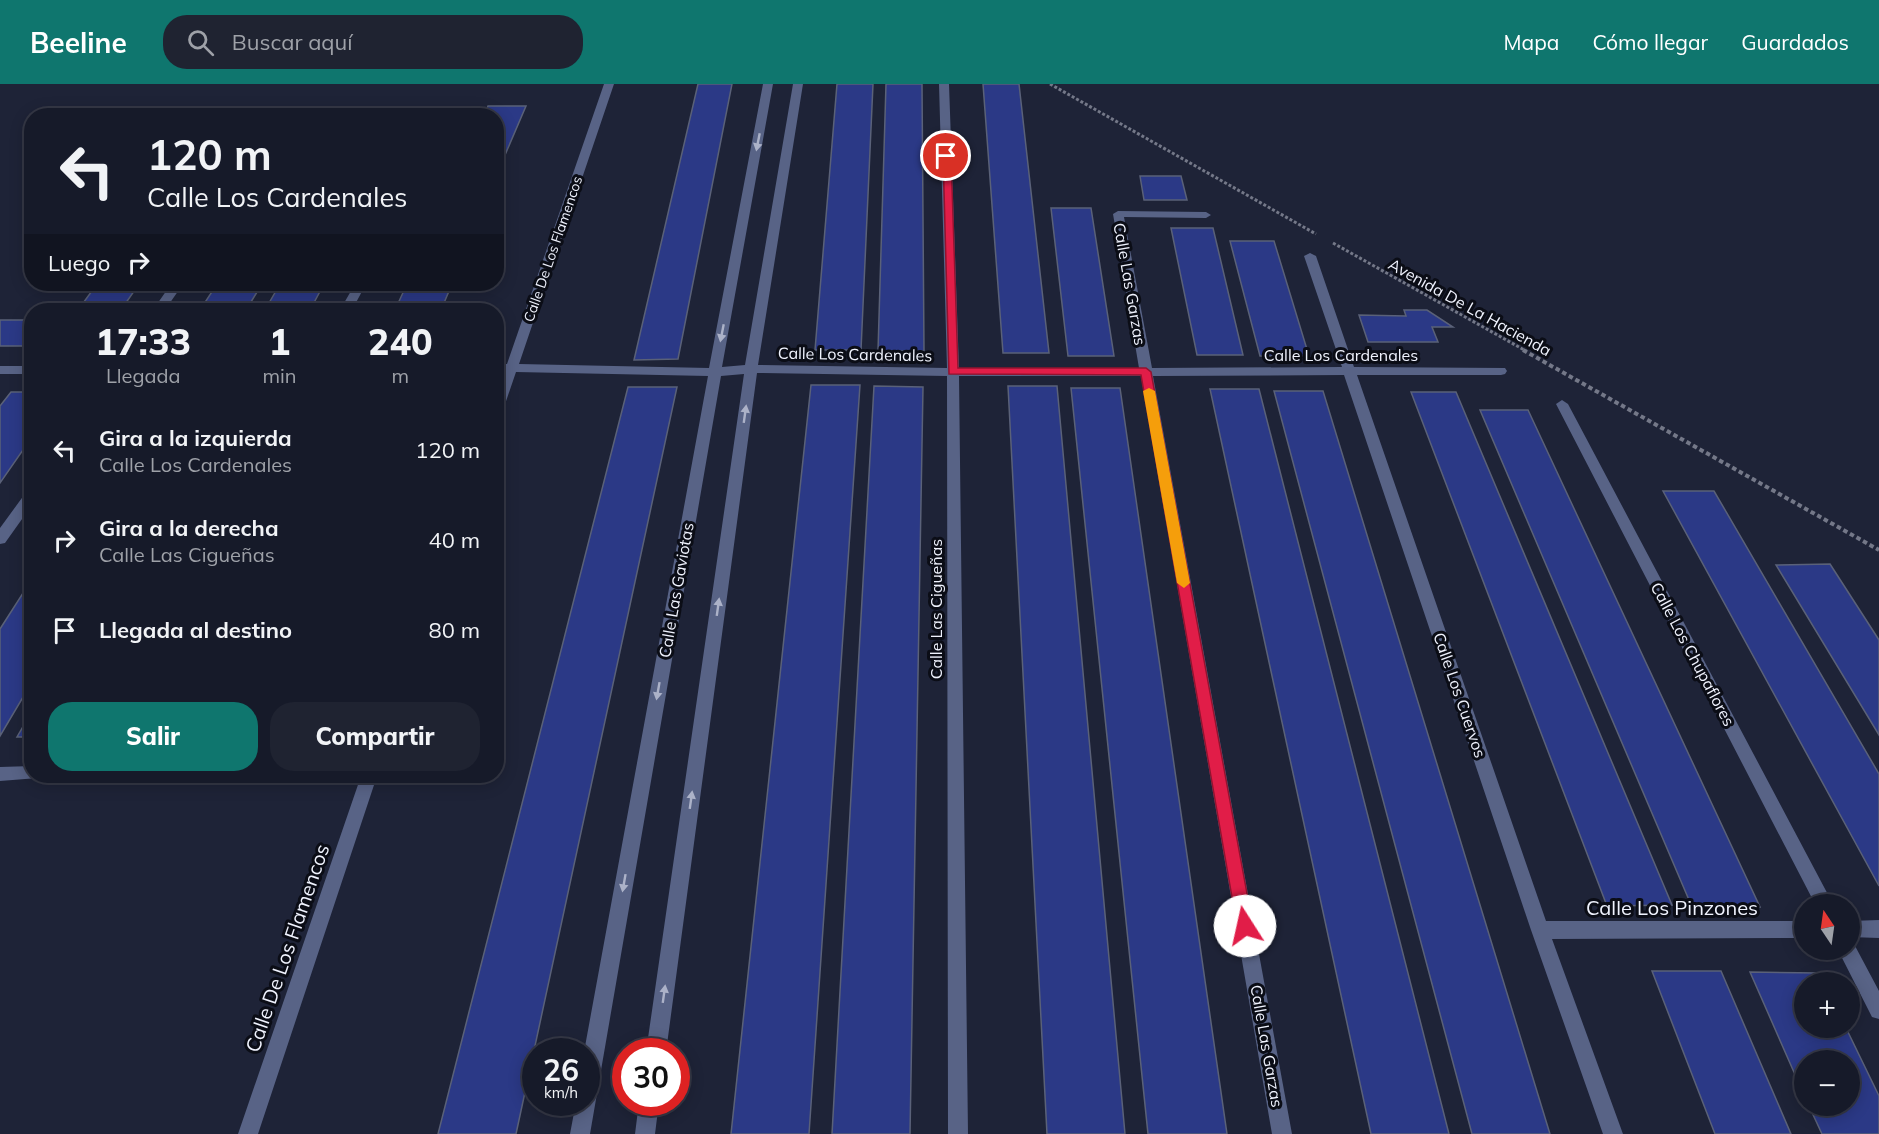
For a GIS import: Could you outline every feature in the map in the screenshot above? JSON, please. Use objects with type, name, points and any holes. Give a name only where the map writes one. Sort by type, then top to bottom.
[{"type":"street","name":"Calle De Los Flamencos","points":[[504,392],[609,84]]},
{"type":"street","name":"Calle Las Gaviotas","points":[[596,1038],[768,84]]},
{"type":"street","points":[[658,1038],[751,369],[798,84]]},
{"type":"street","name":"Calle Las Cigueñas","points":[[944,84],[953,372],[958,1134]]},
{"type":"street","name":"Calle Las Garzas","points":[[1206,215],[1118,214],[1282,1134]]},
{"type":"street","name":"Calle Los Cuervos","points":[[1310,256],[1540,930],[1613,1134]]},
{"type":"street","name":"Calle Los Cardenales","points":[[504,368],[715,372],[751,369],[953,372],[1501,371]]},
{"type":"street","points":[[0,370],[24,370]]},
{"type":"street","name":"Calle Los Chupaflores","points":[[1562,404],[1819,894]]},
{"type":"street","points":[[0,539],[24,505]]},
{"type":"street","points":[[0,774],[24,773]]},
{"type":"street","name":"Calle De Los Flamencos","points":[[248,1134],[367,783]]},
{"type":"street","points":[[1860,930],[1879,929]]},
{"type":"street","name":"Calle Los Pinzones","points":[[1540,930],[1794,930]]},
{"type":"street","points":[[1852,960],[1879,1010]]},
{"type":"street","points":[[580,1134],[583,1116]]},
{"type":"street","points":[[645,1134],[647,1116]]},
{"type":"path","points":[[1050,84],[1319,236]]},
{"type":"path","name":"Avenida De La Hacienda","points":[[1330,241],[1879,550]]},
{"type":"building","points":[[698,84],[732,84],[678,359],[634,360]]},
{"type":"building","points":[[837,84],[873,84],[861,350],[815,350]]},
{"type":"building","points":[[886,84],[922,84],[924,351],[878,351]]},
{"type":"building","points":[[983,84],[1019,84],[1049,353],[1003,353]]},
{"type":"building","points":[[488,106],[526,106],[504,157],[504,108],[487,108]]},
{"type":"building","points":[[1140,176],[1181,176],[1187,200],[1144,200]]},
{"type":"building","points":[[1051,208],[1091,208],[1114,356],[1068,356]]},
{"type":"building","points":[[1171,228],[1213,228],[1243,355],[1197,355]]},
{"type":"building","points":[[1230,241],[1274,241],[1309,356],[1260,356]]},
{"type":"building","points":[[92,291],[134,291],[126,303],[83,303]]},
{"type":"building","points":[[212,291],[258,291],[250,303],[205,303]]},
{"type":"building","points":[[276,291],[320,291],[314,303],[269,303]]},
{"type":"building","points":[[404,291],[449,291],[444,303],[398,303]]},
{"type":"building","points":[[1404,310],[1427,310],[1453,327],[1432,327],[1438,342],[1368,342],[1359,315],[1406,316]]},
{"type":"building","points":[[0,320],[24,320],[24,346],[0,346]]},
{"type":"building","points":[[811,385],[860,385],[809,1134],[731,1134]]},
{"type":"building","points":[[874,386],[923,387],[910,1134],[832,1134]]},
{"type":"building","points":[[1008,386],[1057,386],[1125,1134],[1047,1134]]},
{"type":"building","points":[[628,387],[677,387],[537,1038],[522,1038],[522,1106],[516,1134],[438,1134]]},
{"type":"building","points":[[1071,388],[1120,388],[1227,1134],[1148,1134]]},
{"type":"building","points":[[1210,389],[1259,389],[1449,1134],[1371,1134]]},
{"type":"building","points":[[1274,391],[1323,391],[1550,1134],[1472,1134]]},
{"type":"building","points":[[11,392],[24,392],[24,448],[0,483],[0,406]]},
{"type":"building","points":[[1411,392],[1456,392],[1672,905],[1607,906]]},
{"type":"building","points":[[1480,410],[1528,410],[1760,907],[1692,907]]},
{"type":"building","points":[[1663,491],[1714,491],[1879,774],[1879,886]]},
{"type":"building","points":[[1830,564],[1879,640],[1879,735],[1776,565]]},
{"type":"building","points":[[24,592],[24,696],[0,736],[0,629]]},
{"type":"building","points":[[24,725],[24,737],[17,737]]},
{"type":"building","points":[[1652,971],[1721,971],[1791,1134],[1715,1134]]},
{"type":"building","points":[[1750,972],[1794,973],[1794,1038],[1851,1038],[1857,1050],[1794,1050],[1794,1072]]},
{"type":"building","points":[[1860,1057],[1879,1096],[1879,1134],[1822,1134],[1814,1116],[1860,1116]]},
{"type":"slow traffic","points":[[1149,391],[1184,583]]},
{"type":"route","points":[[946,156],[953,372],[1146,372],[1245,926]]}]
